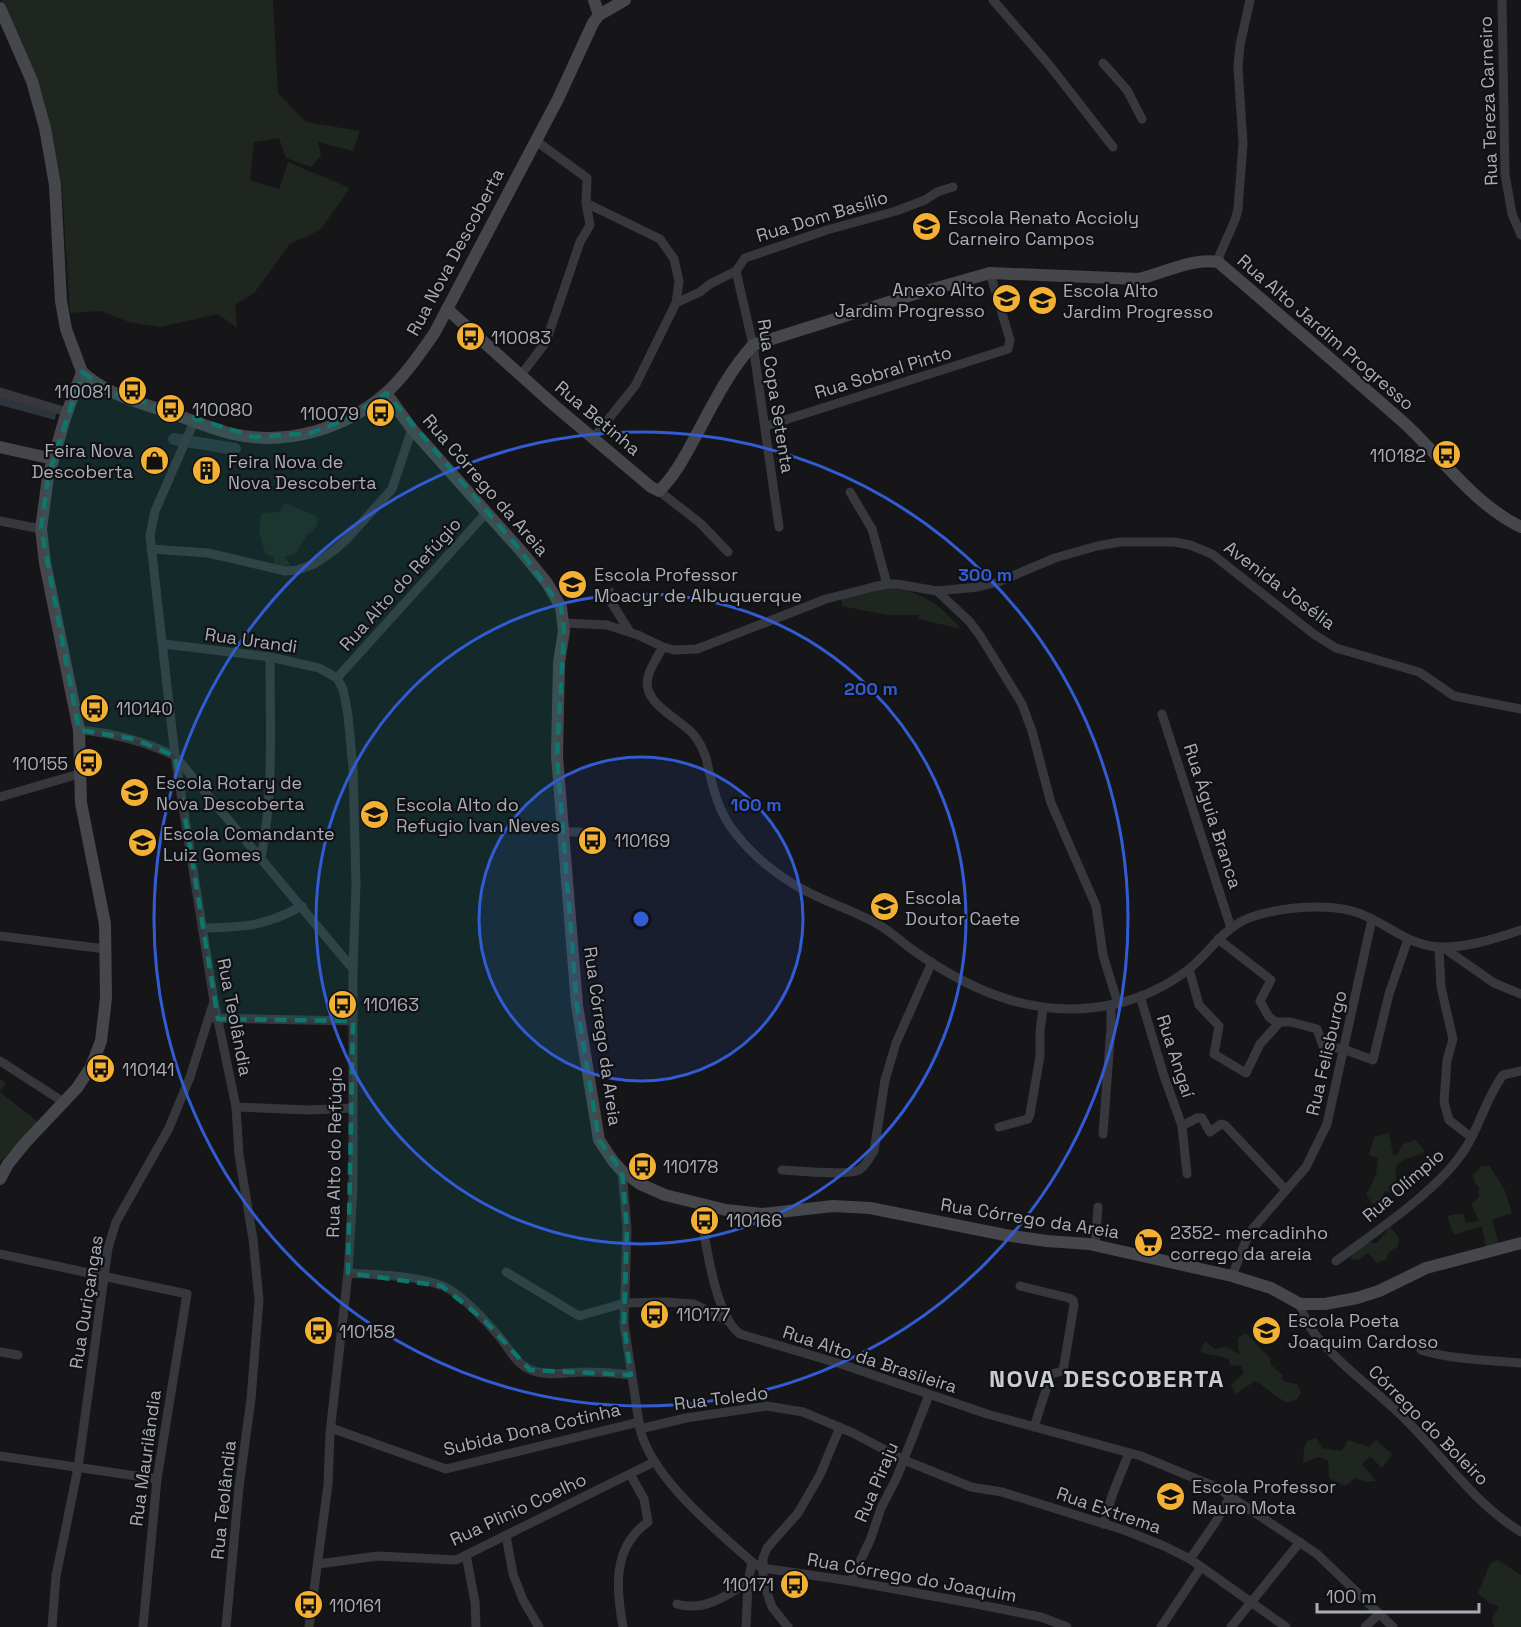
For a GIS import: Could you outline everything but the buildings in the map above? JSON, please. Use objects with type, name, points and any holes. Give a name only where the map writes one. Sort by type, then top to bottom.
[{"type":"street","points":[[594,0],[599,15],[625,0]]},
{"type":"street","points":[[993,0],[1050,66],[1113,147]]},
{"type":"street","points":[[1218,262],[1238,209],[1243,143],[1238,67],[1240,45],[1250,0]]},
{"type":"street","name":"Rua Tereza Carneiro","points":[[1502,0],[1505,174],[1512,214],[1521,235]]},
{"type":"street","points":[[0,8],[33,81],[45,128],[55,185],[61,301],[66,329],[82,372],[53,459],[41,529],[45,563],[79,730],[79,774],[85,829],[105,924],[106,950],[106,998],[100,1041],[91,1067],[81,1083],[25,1143],[8,1164],[0,1179]]},
{"type":"street","name":"Rua Nova Descoberta","points":[[82,372],[92,382],[112,392],[194,422],[232,434],[254,437],[280,438],[311,433],[351,417],[386,393],[426,346],[447,309],[537,141],[571,73],[589,30],[599,15]]},
{"type":"street","points":[[1103,63],[1127,90],[1142,119]]},
{"type":"street","points":[[521,375],[546,342],[580,242],[590,225],[586,203],[587,178],[537,141]]},
{"type":"street","name":"Rua Dom Basílio","points":[[676,303],[736,271],[742,261],[756,254],[896,210],[953,187]]},
{"type":"street","points":[[586,203],[660,239],[674,259],[679,281],[676,303],[635,386],[594,437]]},
{"type":"street","name":"Rua Alto Jardim Progresso","points":[[753,345],[908,296],[990,273],[1138,279],[1157,275],[1186,263],[1218,262],[1404,423],[1484,503],[1503,518],[1521,527]]},
{"type":"street","name":"Rua Copa Setenta","points":[[736,271],[753,345],[779,527]]},
{"type":"street","name":"Rua Sobral Pinto","points":[[766,426],[1002,352],[1010,347],[1010,340],[990,273]]},
{"type":"street","name":"Rua Betinha","points":[[447,309],[651,487],[700,523],[728,552]]},
{"type":"street","points":[[659,491],[688,451],[735,367],[753,345]]},
{"type":"street","points":[[0,392],[68,412]]},
{"type":"street","name":"Rua Córrego da Areia","points":[[386,393],[412,429],[547,583],[561,607],[565,623],[559,662],[557,756],[577,1005],[599,1140],[622,1171],[640,1184],[665,1195],[699,1204],[762,1214],[833,1206],[870,1208],[975,1230],[1095,1246],[1232,1275],[1271,1288],[1300,1304]]},
{"type":"street","name":"Rua Teolândia","points":[[194,422],[155,511],[151,528],[151,549],[164,644],[175,756],[213,1001]]},
{"type":"street","points":[[151,549],[208,553],[285,571],[298,570],[314,564],[347,538],[392,489],[412,429]]},
{"type":"street","points":[[0,447],[53,459]]},
{"type":"street","points":[[850,492],[872,530],[887,584]]},
{"type":"street","name":"Rua Alto do Refúgio","points":[[309,1627],[328,1485],[331,1428],[348,1273],[353,1189],[353,969],[356,884],[353,768],[343,689],[334,676],[487,512]]},
{"type":"street","points":[[0,521],[41,529]]},
{"type":"street","name":"Avenida Josélia","points":[[565,623],[608,625],[674,650],[697,648],[826,599],[887,584],[936,591],[978,587],[998,582],[1055,558],[1097,546],[1120,542],[1174,542],[1190,545],[1224,561],[1316,635],[1336,648],[1419,672],[1454,696],[1521,709]]},
{"type":"street","points":[[936,591],[970,622],[1022,704],[1035,741],[1051,803],[1096,906],[1103,955],[1114,1005],[1102,1134]]},
{"type":"street","points":[[610,592],[611,602],[630,632]]},
{"type":"street","name":"Rua Urandi","points":[[164,644],[270,657],[319,668],[334,676]]},
{"type":"street","points":[[663,647],[648,677],[650,695],[701,744],[721,810],[737,836],[779,873],[802,889],[864,917],[893,934],[909,948],[932,962],[991,994],[1043,1009],[1071,1010],[1114,1005],[1169,982],[1189,969],[1231,928],[1250,917],[1316,907],[1356,911],[1408,939],[1442,948],[1494,983],[1521,994]]},
{"type":"street","points":[[261,858],[269,795],[270,657]]},
{"type":"street","name":"Rua Águia Branca","points":[[1162,714],[1231,928]]},
{"type":"street","points":[[79,730],[134,739],[175,756],[353,969]]},
{"type":"street","points":[[0,797],[79,774]]},
{"type":"street","points":[[563,832],[580,832]]},
{"type":"street","points":[[202,928],[255,926],[277,919],[302,906]]},
{"type":"street","name":"Rua Felisburgo","points":[[1232,1275],[1249,1233],[1306,1167],[1327,1124],[1372,919]]},
{"type":"street","points":[[1442,948],[1487,941],[1521,930]]},
{"type":"street","points":[[0,936],[106,950]]},
{"type":"street","points":[[1218,939],[1271,980],[1260,1001],[1269,1017],[1276,1022],[1291,1022],[1317,1029],[1323,1046],[1343,1049],[1372,1060],[1389,994],[1408,939]]},
{"type":"street","points":[[1442,948],[1441,987],[1453,1039],[1447,1060],[1444,1102],[1449,1120],[1471,1137]]},
{"type":"street","points":[[782,1170],[854,1172],[862,1168],[871,1157],[874,1151],[885,1080],[894,1052],[932,962]]},
{"type":"street","points":[[1189,969],[1199,1005],[1219,1026],[1214,1054],[1246,1073],[1260,1044],[1280,1022]]},
{"type":"street","name":"Rua Angaí","points":[[1140,996],[1182,1126],[1187,1174]]},
{"type":"street","name":"Rua Ouriçangas","points":[[52,1627],[56,1576],[78,1468],[108,1248],[116,1222],[169,1128],[213,1018],[213,1001]]},
{"type":"street","points":[[999,1127],[1028,1119],[1030,1114],[1040,1056],[1043,1009]]},
{"type":"street","points":[[213,1018],[353,1021]]},
{"type":"street","name":"Rua Teolândia","points":[[213,1018],[236,1107],[239,1155],[253,1239],[259,1300],[251,1399],[239,1486],[226,1627]]},
{"type":"street","points":[[0,1061],[62,1101]]},
{"type":"street","name":"Rua Olímpio","points":[[1336,1261],[1419,1197],[1451,1166],[1464,1150],[1494,1088],[1503,1075],[1521,1071]]},
{"type":"street","points":[[236,1107],[309,1110],[353,1108]]},
{"type":"street","name":"Rua Angaí","points":[[1182,1126],[1197,1118],[1202,1118],[1210,1132],[1221,1124],[1225,1125],[1286,1190]]},
{"type":"street","name":"Rua Córrego do Joaquim","points":[[622,1171],[627,1229],[624,1324],[640,1425],[645,1444],[654,1462],[697,1511],[752,1562],[762,1568],[850,1581],[1041,1617],[1051,1624],[1067,1627]]},
{"type":"street","points":[[699,1204],[716,1288],[728,1321]]},
{"type":"street","points":[[1095,1246],[1098,1207]]},
{"type":"street","points":[[1300,1304],[1325,1304],[1357,1298],[1379,1291],[1426,1268],[1521,1243]]},
{"type":"street","points":[[0,1254],[106,1275]]},
{"type":"street","name":"Rua Alto da Brasileira","points":[[506,1272],[579,1316],[625,1303],[694,1304],[728,1321],[733,1329],[749,1338],[843,1365],[929,1395],[1034,1427],[1129,1453],[1180,1472],[1216,1487],[1300,1542],[1334,1570],[1393,1627]]},
{"type":"street","points":[[348,1273],[390,1276],[442,1286],[459,1296],[483,1320],[514,1358],[530,1370],[552,1373],[597,1372],[631,1375]]},
{"type":"street","name":"Rua Maurilândia","points":[[106,1275],[187,1294],[157,1479],[142,1627]]},
{"type":"street","points":[[1020,1286],[1069,1298],[1073,1300],[1074,1305],[1063,1371],[1051,1374],[1034,1427]]},
{"type":"street","name":"Córrego do Boleiro","points":[[1300,1304],[1312,1331],[1334,1355],[1404,1418],[1491,1511],[1521,1532]]},
{"type":"street","points":[[1421,1350],[1443,1356],[1521,1364]]},
{"type":"street","points":[[0,1352],[18,1355]]},
{"type":"street","name":"Rua Piraju","points":[[850,1581],[871,1538],[881,1508],[904,1460],[929,1395]]},
{"type":"street","name":"Rua Toledo","points":[[640,1425],[767,1406],[803,1412],[840,1427],[904,1460]]},
{"type":"street","name":"Subida Dona Cotinha","points":[[331,1428],[446,1469],[640,1425]]},
{"type":"street","points":[[788,1627],[772,1607],[763,1581],[763,1558],[767,1548],[798,1513],[820,1475],[840,1427]]},
{"type":"street","points":[[1103,1524],[1129,1453]]},
{"type":"street","points":[[0,1456],[157,1479]]},
{"type":"street","name":"Rua Extrema","points":[[904,1460],[971,1487],[1002,1492],[1140,1536],[1190,1559],[1286,1627]]},
{"type":"street","name":"Rua Plinio Coelho","points":[[318,1564],[378,1556],[456,1560],[654,1462]]},
{"type":"street","points":[[624,1627],[618,1599],[619,1568],[634,1532],[648,1522],[644,1499],[630,1473]]},
{"type":"street","points":[[1190,1559],[1230,1497]]},
{"type":"street","points":[[506,1535],[513,1574],[523,1600],[539,1627]]},
{"type":"street","points":[[1231,1627],[1300,1542]]},
{"type":"street","points":[[466,1555],[475,1602],[476,1627]]},
{"type":"street","points":[[746,1627],[748,1582],[752,1562]]},
{"type":"street","points":[[1161,1627],[1201,1567]]},
{"type":"street","points":[[677,1604],[695,1607],[713,1602],[748,1582]]},
{"type":"street","points":[[1365,1627],[1379,1614]]},
{"type":"street","points":[[311,1615],[316,1627]]},
{"type":"highlighted area","points":[[82,372],[112,392],[254,437],[311,433],[351,417],[386,393],[521,551],[561,607],[564,631],[557,756],[577,1005],[599,1140],[622,1171],[627,1229],[624,1324],[631,1375],[530,1370],[484,1320],[442,1286],[348,1273],[353,1021],[218,1019],[175,756],[134,739],[79,730],[41,528],[48,477]]},
{"type":"shaded area","points":[[1,0],[273,0],[278,93],[306,122],[360,131],[353,151],[318,142],[321,155],[311,167],[286,158],[279,138],[254,142],[250,180],[279,189],[288,162],[350,188],[320,230],[290,244],[254,293],[235,305],[237,328],[218,314],[160,327],[129,322],[101,311],[70,313],[62,189],[43,97]]},
{"type":"shaded area","points":[[0,396],[56,413],[55,420],[0,405]]},
{"type":"shaded area","points":[[285,503],[316,516],[318,524],[307,535],[295,554],[284,557],[291,565],[280,566],[274,563],[274,558],[265,553],[259,532],[261,513],[279,512]]},
{"type":"shaded area","points":[[886,586],[909,591],[937,605],[961,629],[919,619],[919,615],[887,615],[842,606],[841,597]]},
{"type":"shaded area","points":[[0,1079],[6,1083],[0,1092]]},
{"type":"shaded area","points":[[0,1092],[38,1122],[0,1162]]},
{"type":"shaded area","points":[[1389,1133],[1393,1154],[1397,1155],[1403,1144],[1416,1140],[1425,1152],[1399,1163],[1396,1173],[1400,1191],[1394,1194],[1385,1191],[1381,1199],[1373,1204],[1366,1195],[1376,1175],[1378,1158],[1369,1155],[1374,1137]]},
{"type":"shaded area","points":[[1482,1166],[1490,1166],[1505,1191],[1512,1213],[1492,1220],[1499,1245],[1486,1249],[1482,1226],[1454,1235],[1447,1216],[1463,1213],[1466,1223],[1479,1221],[1471,1204],[1479,1197],[1479,1186],[1475,1184],[1473,1174]]},
{"type":"shaded area","points":[[1390,1227],[1399,1238],[1398,1246],[1388,1253],[1387,1259],[1377,1263],[1368,1253],[1358,1260],[1349,1259],[1365,1242],[1377,1243]]},
{"type":"shaded area","points":[[1246,1333],[1270,1358],[1271,1365],[1283,1375],[1281,1379],[1297,1384],[1301,1392],[1297,1399],[1288,1403],[1255,1381],[1236,1394],[1231,1385],[1244,1373],[1241,1366],[1230,1365],[1229,1359],[1200,1352],[1205,1341],[1215,1349],[1226,1347],[1239,1354],[1238,1338]]},
{"type":"shaded area","points":[[1316,1438],[1322,1448],[1342,1451],[1348,1440],[1369,1447],[1376,1440],[1392,1454],[1382,1468],[1370,1456],[1362,1464],[1376,1481],[1366,1482],[1355,1478],[1345,1486],[1329,1478],[1328,1460],[1319,1457],[1303,1463],[1307,1441]]},
{"type":"shaded area","points":[[1498,1560],[1521,1575],[1521,1627],[1494,1627],[1492,1618],[1499,1606],[1491,1604],[1478,1593],[1490,1564]]},
{"type":"waterway","points":[[174,439],[235,449]]},
{"type":"place","name":"Escola Renato Accioly Carneiro Campos","points":[[927,227]]},
{"type":"place","name":"Anexo Alto Jardim Progresso","points":[[1006,299]]},
{"type":"place","name":"Escola Alto Jardim Progresso","points":[[1042,300]]},
{"type":"place","name":"110083","points":[[470,337]]},
{"type":"place","name":"110081","points":[[132,391]]},
{"type":"place","name":"110080","points":[[171,409]]},
{"type":"place","name":"110079","points":[[380,413]]},
{"type":"place","name":"110182","points":[[1447,455]]},
{"type":"place","name":"Feira Nova Descoberta","points":[[154,460]]},
{"type":"place","name":"Feira Nova de Nova Descoberta","points":[[207,471]]},
{"type":"place","name":"Escola Professor Moacyr de Albuquerque","points":[[573,584]]},
{"type":"place","name":"110140","points":[[95,708]]},
{"type":"place","name":"110155","points":[[89,763]]},
{"type":"place","name":"Escola Rotary de Nova Descoberta","points":[[135,792]]},
{"type":"place","name":"Escola Alto do Refugio Ivan Neves","points":[[375,814]]},
{"type":"place","name":"110169","points":[[593,840]]},
{"type":"place","name":"Escola Comandante Luiz Gomes","points":[[142,843]]},
{"type":"place","name":"Escola Doutor Caete","points":[[884,907]]},
{"type":"place","name":"110163","points":[[342,1004]]},
{"type":"place","name":"110141","points":[[101,1069]]},
{"type":"place","name":"110178","points":[[642,1166]]},
{"type":"place","name":"110166","points":[[705,1220]]},
{"type":"place","name":"2352- mercadinho corrego da areia","points":[[1149,1242]]},
{"type":"place","name":"110177","points":[[655,1314]]},
{"type":"place","name":"Escola Poeta Joaquim Cardoso","points":[[1267,1330]]},
{"type":"place","name":"110158","points":[[318,1331]]},
{"type":"place","name":"Escola Professor Mauro Mota","points":[[1171,1496]]},
{"type":"place","name":"110171","points":[[795,1584]]},
{"type":"place","name":"110161","points":[[308,1605]]},
{"type":"district","name":"NOVA DESCOBERTA","points":[[1107,1378]]}]
